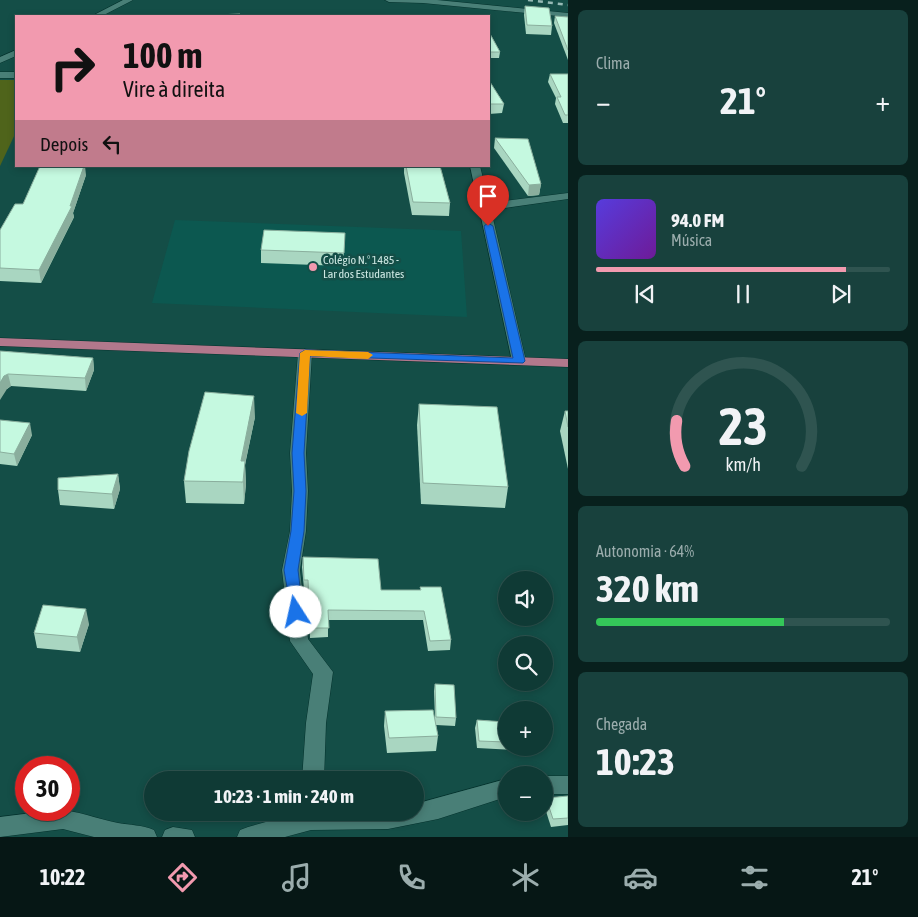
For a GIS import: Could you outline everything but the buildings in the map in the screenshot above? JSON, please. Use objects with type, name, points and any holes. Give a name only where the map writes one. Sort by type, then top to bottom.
[{"type":"main road","points":[[0,342],[568,363]]},
{"type":"street","points":[[98,15],[129,0]]},
{"type":"street","points":[[389,0],[423,0],[568,15]]},
{"type":"street","points":[[423,0],[429,10]]},
{"type":"street","points":[[0,60],[15,53]]},
{"type":"street","points":[[0,75],[15,75]]},
{"type":"street","points":[[475,167],[519,361]]},
{"type":"street","points":[[484,206],[568,196]]},
{"type":"street","points":[[305,353],[298,453],[300,491],[298,531],[291,570],[299,642],[323,672],[316,723],[313,771]]},
{"type":"street","points":[[553,785],[568,785]]},
{"type":"street","points":[[424,812],[498,790]]},
{"type":"street","points":[[0,827],[63,819],[118,833],[146,837]]},
{"type":"street","points":[[248,837],[296,821]]},
{"type":"street","points":[[173,837],[184,837]]},
{"type":"shaded area","name":"Colégio N.º 1485 - Lar dos Estudantes","points":[[175,220],[461,231],[467,317],[152,303]]},
{"type":"green space","points":[[0,80],[15,80],[15,134],[0,166]]},
{"type":"railway","points":[[528,0],[568,5]]},
{"type":"slow traffic","points":[[302,413],[305,353],[368,355]]},
{"type":"place","name":"Colégio N.º 1485 - Lar dos Estudantes","points":[[313,267]]},
{"type":"route","points":[[296,612],[291,570],[298,531],[300,491],[298,453],[305,353],[519,361],[488,226]]}]
